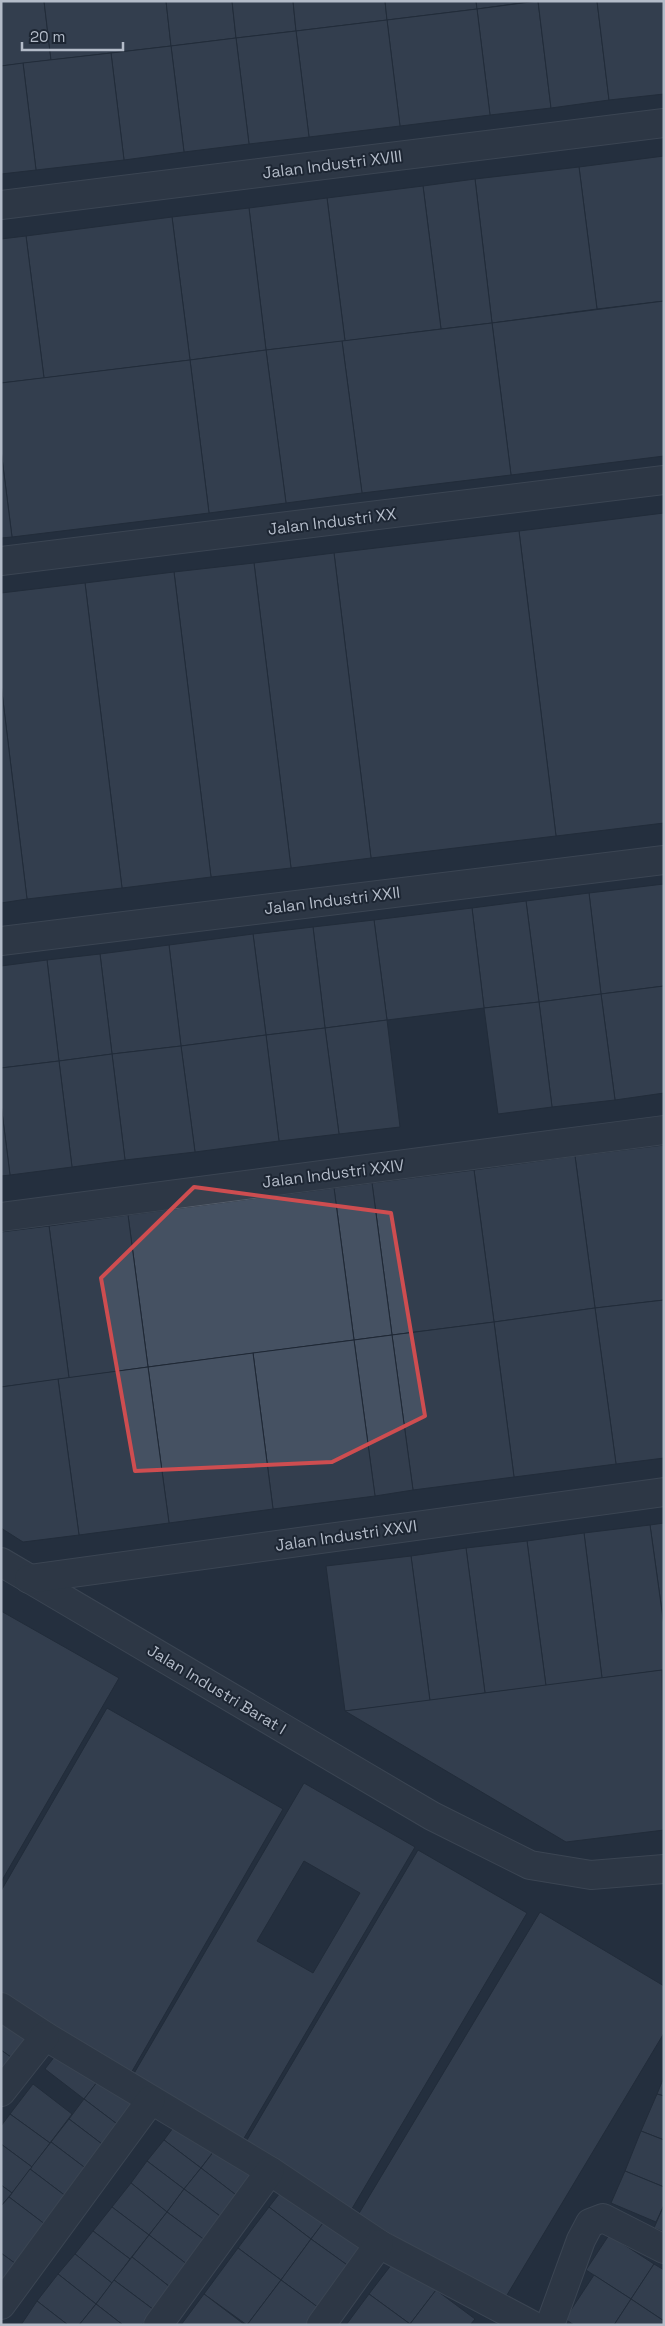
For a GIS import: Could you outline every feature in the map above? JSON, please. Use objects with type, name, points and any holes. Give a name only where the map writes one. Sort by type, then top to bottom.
[{"type":"street","name":"Jalan Industri XVIII","points":[[1,205],[664,123]]},
{"type":"street","name":"Jalan Industri XX","points":[[1,561],[664,480]]},
{"type":"street","name":"Jalan Industri XXII","points":[[1,941],[664,860]]},
{"type":"street","name":"Jalan Industri XXIV","points":[[1,1216],[664,1130]]},
{"type":"street","name":"Jalan Industri XXVI","points":[[28,1579],[664,1492]]},
{"type":"street","name":"Jalan Industri Barat I","points":[[1,1562],[432,1816],[530,1865],[591,1875],[664,1869]]},
{"type":"street","points":[[1,2007],[45,2036],[270,2171],[378,2244],[495,2317],[532,2325]]},
{"type":"street","points":[[1,2092],[45,2036]]},
{"type":"street","points":[[1,2305],[151,2100]]},
{"type":"street","points":[[158,2325],[270,2171]]},
{"type":"street","points":[[550,2325],[581,2240],[590,2223],[603,2218],[664,2249]]},
{"type":"street","points":[[321,2325],[378,2244]]},
{"type":"highlighted area","points":[[194,1187],[391,1213],[425,1416],[332,1462],[135,1471],[101,1278]]},
{"type":"building","points":[[1,1],[44,1],[51,60],[1,66]]},
{"type":"building","points":[[44,1],[166,1],[171,46],[51,60]]},
{"type":"building","points":[[166,1],[232,1],[236,38],[171,46]]},
{"type":"building","points":[[232,1],[293,1],[296,31],[236,38]]},
{"type":"building","points":[[293,1],[385,1],[387,20],[296,31]]},
{"type":"building","points":[[385,1],[476,1],[477,9],[387,20]]},
{"type":"building","points":[[476,1],[536,1],[477,9]]},
{"type":"building","points":[[538,1],[551,108],[490,115],[477,9]]},
{"type":"building","points":[[538,1],[597,1],[609,100],[551,108]]},
{"type":"building","points":[[597,1],[664,1],[664,94],[609,100]]},
{"type":"building","points":[[477,9],[490,115],[400,126],[387,20]]},
{"type":"building","points":[[387,20],[400,126],[309,137],[296,31]]},
{"type":"building","points":[[296,31],[309,137],[249,144],[236,38]]},
{"type":"building","points":[[236,38],[249,144],[184,152],[171,46]]},
{"type":"building","points":[[171,46],[184,152],[124,160],[111,53]]},
{"type":"building","points":[[111,53],[124,160],[36,170],[23,63]]},
{"type":"building","points":[[23,63],[36,170],[1,174],[1,66]]},
{"type":"building","points":[[664,156],[664,301],[597,309],[579,167]]},
{"type":"building","points":[[579,167],[597,309],[492,323],[475,179]]},
{"type":"building","points":[[475,179],[492,323],[441,329],[423,186]]},
{"type":"building","points":[[423,186],[441,329],[345,341],[327,198]]},
{"type":"building","points":[[327,198],[345,341],[266,350],[249,208]]},
{"type":"building","points":[[249,208],[266,350],[190,360],[172,217]]},
{"type":"building","points":[[172,217],[190,360],[44,378],[26,236]]},
{"type":"building","points":[[26,236],[44,378],[1,383],[1,239]]},
{"type":"building","points":[[664,301],[664,456],[511,475],[492,323]]},
{"type":"building","points":[[492,323],[511,475],[362,493],[342,341]]},
{"type":"building","points":[[342,341],[362,493],[286,503],[266,350]]},
{"type":"building","points":[[266,350],[286,503],[209,513],[190,360]]},
{"type":"building","points":[[190,360],[209,513],[12,537],[1,450],[1,383]]},
{"type":"building","points":[[1,450],[12,537],[1,538]]},
{"type":"building","points":[[664,513],[664,823],[556,836],[519,531]]},
{"type":"building","points":[[519,531],[556,836],[371,858],[334,553]]},
{"type":"building","points":[[334,553],[371,858],[291,868],[254,563]]},
{"type":"building","points":[[254,563],[291,868],[211,877],[174,572]]},
{"type":"building","points":[[174,572],[211,877],[122,888],[85,583]]},
{"type":"building","points":[[85,583],[122,888],[27,899],[1,684],[1,593]]},
{"type":"building","points":[[1,684],[27,899],[1,903]]},
{"type":"building","points":[[664,884],[664,986],[601,994],[589,893]]},
{"type":"building","points":[[589,893],[601,994],[539,1002],[526,901]]},
{"type":"building","points":[[526,901],[539,1002],[484,1008],[472,908]]},
{"type":"building","points":[[472,908],[484,1008],[387,1020],[374,920]]},
{"type":"building","points":[[374,920],[387,1020],[325,1028],[313,927]]},
{"type":"building","points":[[313,927],[325,1028],[266,1035],[253,934]]},
{"type":"building","points":[[253,934],[266,1035],[181,1046],[169,945]]},
{"type":"building","points":[[169,945],[181,1046],[112,1054],[100,954]]},
{"type":"building","points":[[100,954],[112,1054],[59,1061],[47,960]]},
{"type":"building","points":[[47,960],[59,1061],[1,1068],[1,966]]},
{"type":"building","points":[[664,986],[664,1093],[615,1100],[601,994]]},
{"type":"building","points":[[601,994],[615,1100],[552,1107],[539,1002]]},
{"type":"building","points":[[539,1002],[552,1107],[498,1114],[484,1008]]},
{"type":"building","points":[[387,1020],[400,1127],[339,1134],[325,1028]]},
{"type":"building","points":[[325,1028],[339,1134],[279,1141],[266,1035]]},
{"type":"building","points":[[266,1035],[279,1141],[195,1152],[181,1046]]},
{"type":"building","points":[[181,1046],[195,1152],[125,1160],[112,1054]]},
{"type":"building","points":[[112,1054],[125,1160],[72,1167],[59,1061]]},
{"type":"building","points":[[59,1061],[72,1167],[10,1175],[1,1104],[1,1068]]},
{"type":"building","points":[[1,1104],[10,1175],[1,1176]]},
{"type":"building","points":[[664,1145],[664,1300],[595,1308],[575,1156]]},
{"type":"building","points":[[575,1156],[595,1308],[494,1322],[474,1170]]},
{"type":"building","points":[[474,1170],[494,1322],[392,1335],[372,1183]]},
{"type":"building","points":[[372,1183],[392,1335],[354,1340],[334,1188]]},
{"type":"building","points":[[334,1188],[354,1340],[148,1367],[128,1215]]},
{"type":"building","points":[[128,1215],[148,1367],[69,1378],[49,1226]]},
{"type":"building","points":[[49,1226],[69,1378],[1,1387],[1,1232]]},
{"type":"building","points":[[664,1300],[664,1458],[616,1464],[595,1308]]},
{"type":"building","points":[[595,1308],[616,1464],[514,1477],[494,1322]]},
{"type":"building","points":[[494,1322],[514,1477],[413,1490],[392,1335]]},
{"type":"building","points":[[392,1335],[413,1490],[375,1496],[354,1340]]},
{"type":"building","points":[[354,1340],[375,1496],[273,1509],[253,1353]]},
{"type":"building","points":[[253,1353],[273,1509],[169,1523],[148,1367]]},
{"type":"building","points":[[148,1367],[169,1523],[79,1535],[58,1379]]},
{"type":"building","points":[[58,1379],[79,1535],[23,1542],[1,1528],[1,1387]]},
{"type":"building","points":[[664,1523],[664,1626],[650,1525]]},
{"type":"building","points":[[650,1525],[664,1626],[664,1670],[602,1678],[584,1533]]},
{"type":"building","points":[[584,1533],[602,1678],[546,1686],[527,1541]]},
{"type":"building","points":[[527,1541],[546,1686],[485,1693],[466,1548]]},
{"type":"building","points":[[466,1548],[485,1693],[430,1701],[411,1556]]},
{"type":"building","points":[[411,1556],[430,1701],[345,1711],[326,1566]]},
{"type":"building","points":[[1,1611],[119,1678],[1,1882]]},
{"type":"building","points":[[662,1670],[664,1830],[566,1842],[345,1711]]},
{"type":"building","points":[[107,1708],[283,1809],[127,2080],[1,2000],[1,1891]]},
{"type":"building","points":[[304,1783],[415,1847],[240,2145],[129,2082]],"holes":[[[304,1861],[360,1893],[313,1973],[257,1941]]]},
{"type":"building","points":[[418,1850],[527,1913],[347,2217],[244,2145]]},
{"type":"building","points":[[540,1912],[664,1986],[664,2033],[504,2300],[358,2215]]},
{"type":"building","points":[[1,2013],[33,2037],[15,2060],[1,2050]]},
{"type":"building","points":[[62,2047],[101,2077],[84,2099],[45,2069]]},
{"type":"building","points":[[1,2050],[15,2060],[1,2078]]},
{"type":"building","points":[[101,2077],[138,2104],[121,2127],[84,2099]]},
{"type":"building","points":[[664,2077],[664,2096],[657,2094]]},
{"type":"building","points":[[33,2084],[72,2114],[50,2143],[10,2114]]},
{"type":"building","points":[[657,2094],[664,2096],[664,2140],[641,2131]]},
{"type":"building","points":[[84,2099],[121,2127],[106,2147],[69,2119]]},
{"type":"building","points":[[10,2114],[50,2143],[32,2167],[1,2144],[1,2126]]},
{"type":"building","points":[[69,2119],[106,2147],[88,2170],[51,2142]]},
{"type":"building","points":[[179,2120],[216,2148],[201,2168],[164,2140]]},
{"type":"building","points":[[641,2131],[664,2140],[664,2187],[625,2171]]},
{"type":"building","points":[[164,2140],[201,2168],[184,2189],[147,2161]]},
{"type":"building","points":[[51,2142],[88,2170],[67,2197],[30,2169]]},
{"type":"building","points":[[1,2144],[32,2167],[12,2193],[1,2185]]},
{"type":"building","points":[[218,2146],[257,2176],[240,2198],[201,2168]]},
{"type":"building","points":[[147,2161],[184,2189],[167,2212],[131,2183]]},
{"type":"building","points":[[201,2168],[240,2198],[224,2219],[184,2189]]},
{"type":"building","points":[[30,2169],[67,2197],[46,2225],[9,2197]]},
{"type":"building","points":[[625,2171],[664,2187],[664,2205],[656,2222],[611,2203]]},
{"type":"building","points":[[131,2183],[167,2212],[149,2235],[112,2207]]},
{"type":"building","points":[[287,2184],[329,2215],[311,2239],[269,2207]]},
{"type":"building","points":[[1,2185],[12,2193],[1,2206]]},
{"type":"building","points":[[184,2189],[224,2219],[206,2241],[167,2212]]},
{"type":"building","points":[[9,2197],[46,2225],[16,2264],[1,2253],[1,2206]]},
{"type":"building","points":[[664,2205],[664,2232],[654,2228]]},
{"type":"building","points":[[112,2207],[149,2235],[130,2259],[93,2231]]},
{"type":"building","points":[[269,2207],[311,2239],[281,2280],[238,2248]]},
{"type":"building","points":[[167,2212],[206,2241],[188,2265],[149,2235]]},
{"type":"building","points":[[329,2215],[368,2243],[350,2267],[311,2239]]},
{"type":"building","points":[[93,2231],[130,2259],[112,2283],[75,2254]]},
{"type":"building","points":[[149,2235],[188,2265],[170,2287],[132,2257]]},
{"type":"building","points":[[609,2235],[654,2264],[631,2299],[586,2270]]},
{"type":"building","points":[[311,2239],[350,2267],[319,2308],[281,2280]]},
{"type":"building","points":[[238,2248],[281,2280],[247,2325],[204,2294]]},
{"type":"building","points":[[1,2253],[16,2264],[1,2283]]},
{"type":"building","points":[[75,2254],[112,2283],[96,2304],[58,2274]]},
{"type":"building","points":[[132,2257],[170,2287],[154,2310],[114,2280]]},
{"type":"building","points":[[395,2260],[436,2290],[410,2324],[369,2294]]},
{"type":"building","points":[[654,2264],[664,2270],[664,2321],[631,2299]]},
{"type":"building","points":[[58,2274],[96,2304],[79,2325],[68,2325],[37,2301]]},
{"type":"building","points":[[594,2275],[631,2299],[614,2325],[574,2325],[565,2319]]},
{"type":"building","points":[[114,2280],[154,2310],[142,2325],[123,2325],[96,2304]]},
{"type":"building","points":[[281,2280],[319,2308],[307,2325],[247,2325]]},
{"type":"building","points":[[436,2290],[475,2319],[470,2325],[410,2324]]},
{"type":"building","points":[[204,2294],[245,2325],[181,2325]]},
{"type":"building","points":[[369,2294],[410,2324],[346,2325]]},
{"type":"building","points":[[631,2299],[664,2321],[664,2325],[614,2325]]},
{"type":"building","points":[[37,2301],[68,2325],[21,2325]]},
{"type":"building","points":[[96,2304],[123,2325],[79,2325]]}]
